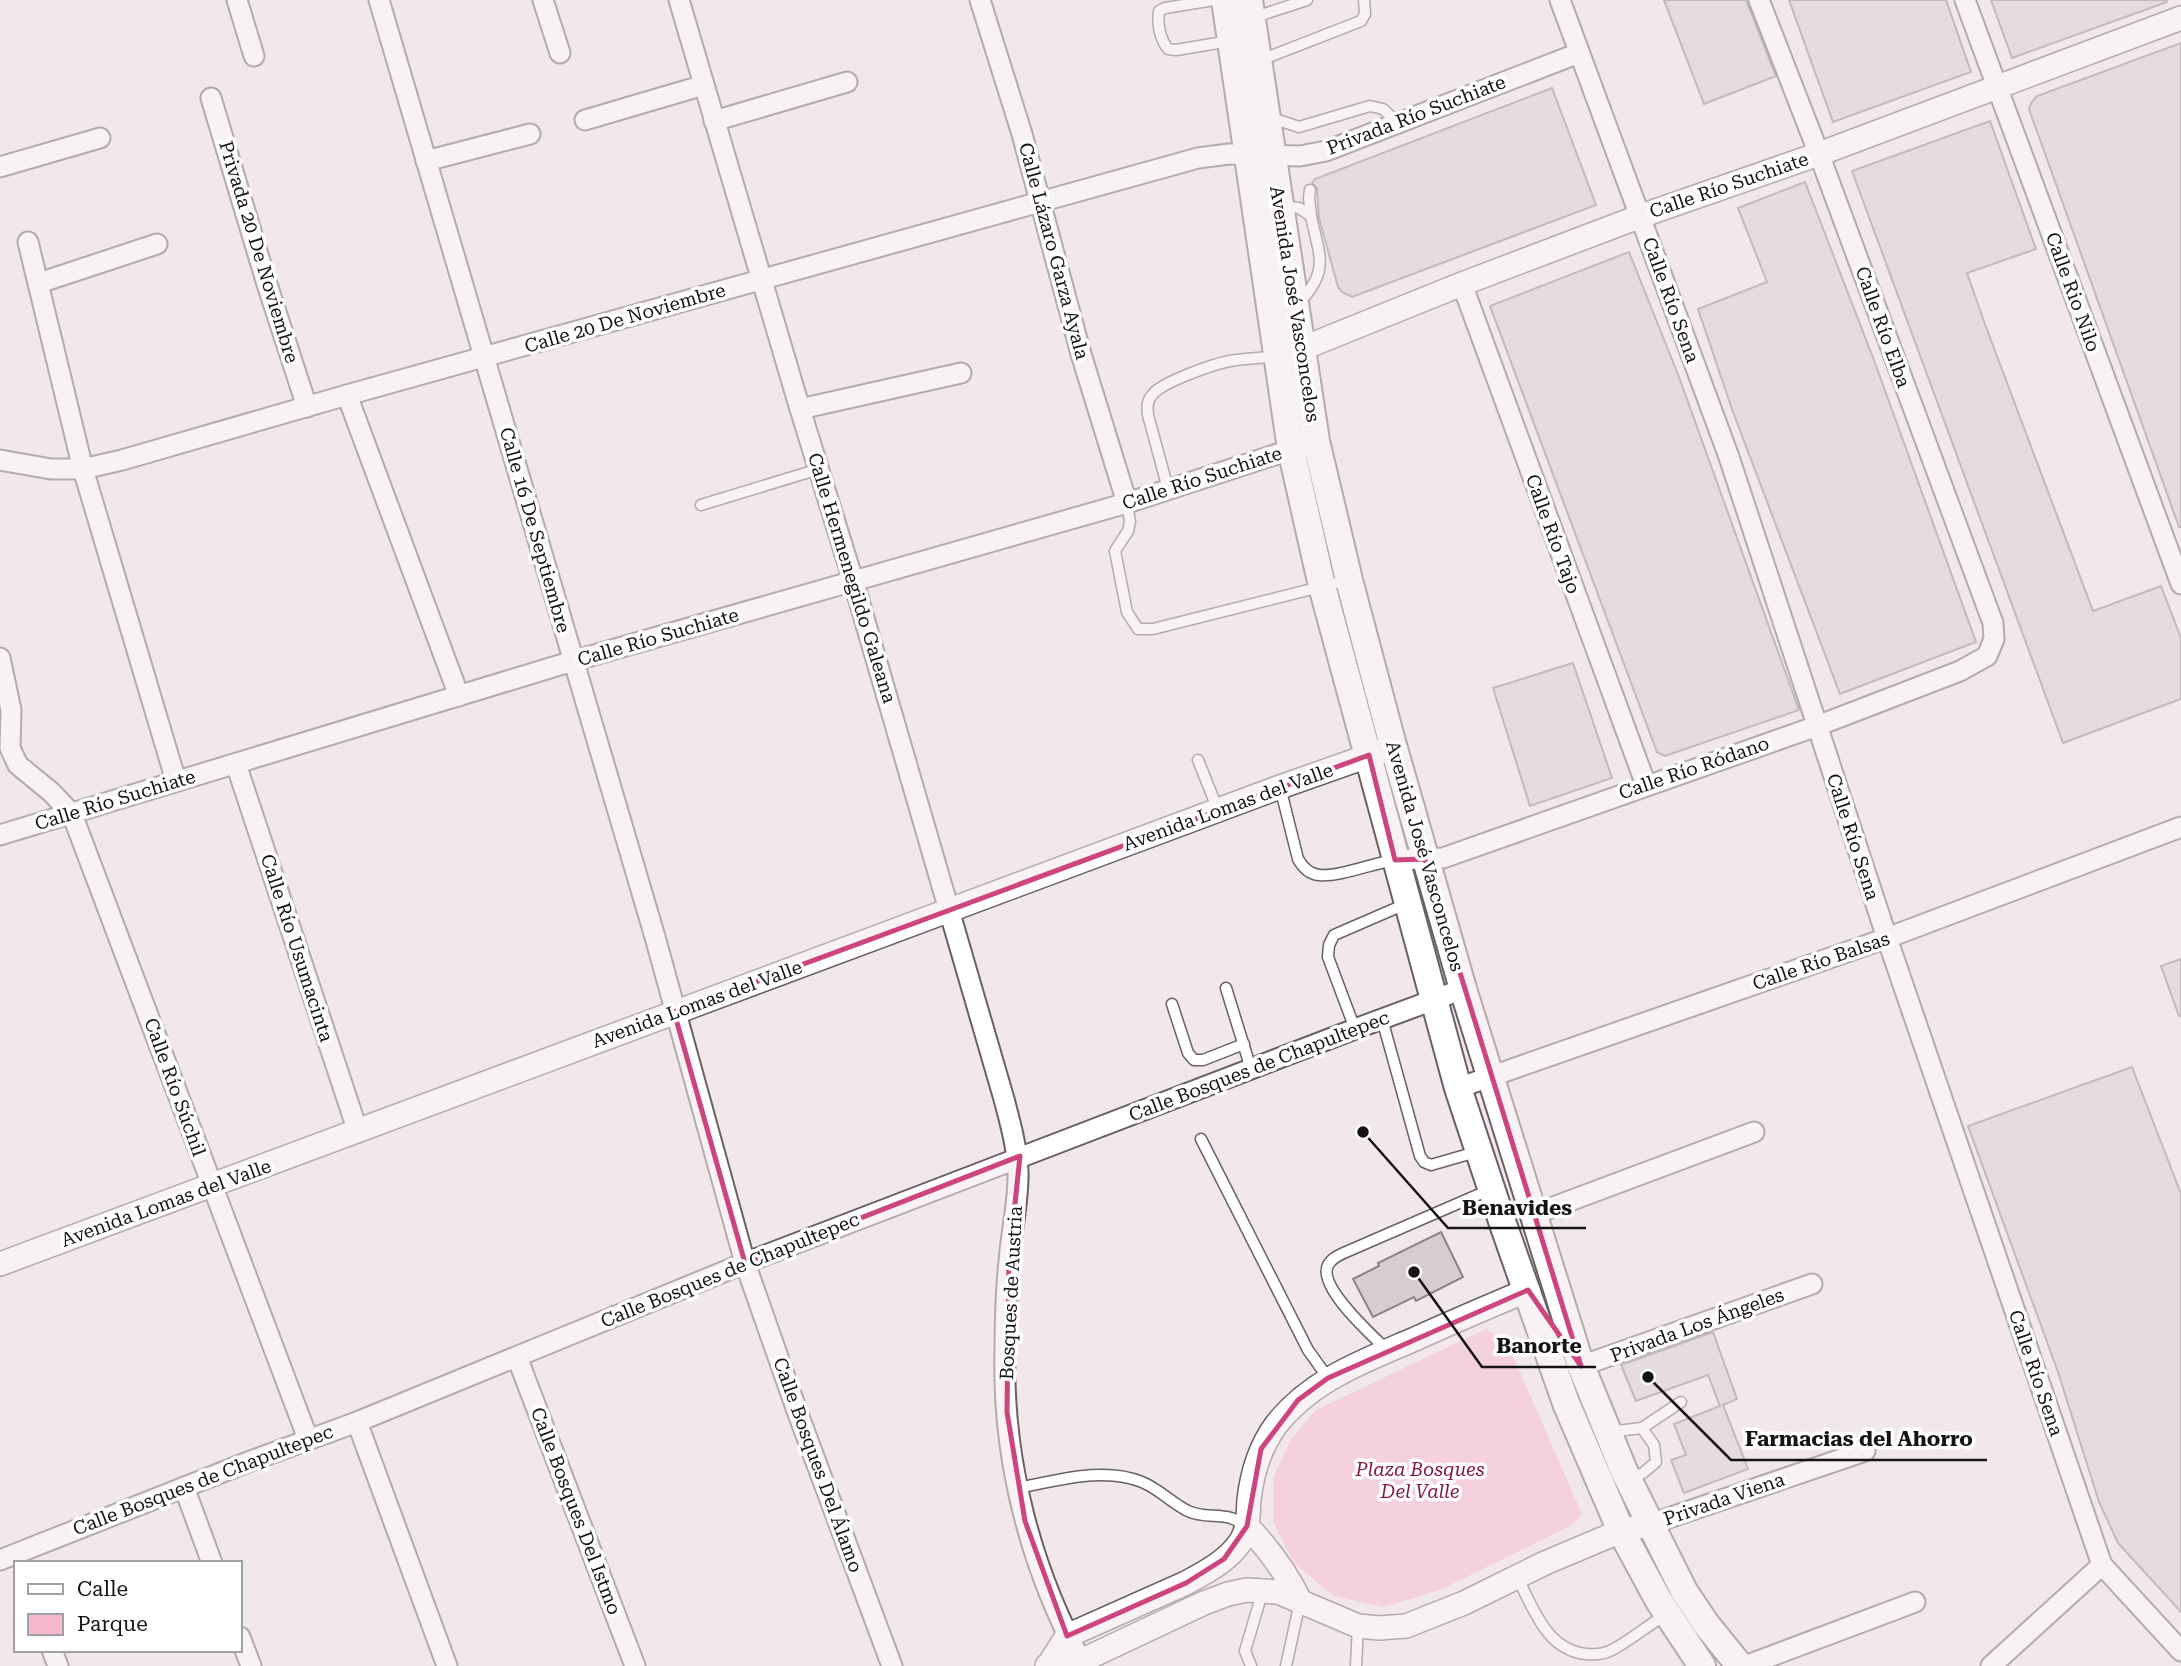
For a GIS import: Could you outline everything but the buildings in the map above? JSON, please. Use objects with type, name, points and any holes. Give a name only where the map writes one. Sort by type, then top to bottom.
[{"type":"main road","name":"Avenida José Vasconcelos","points":[[1225,0],[1231,41],[1261,155],[1280,206],[1295,308],[1290,352],[1291,449],[1322,586],[1458,1088],[1566,1403],[1621,1531],[1667,1614],[1702,1666]]},
{"type":"main road","name":"Avenida José Vasconcelos","points":[[1250,9],[1267,116],[1261,155],[1290,352],[1316,441],[1349,580],[1395,748],[1489,1077],[1581,1366],[1628,1480],[1684,1591],[1706,1624],[1742,1666]]},
{"type":"main road","points":[[1528,1290],[1543,1306],[1568,1352],[1581,1366]]},
{"type":"street","points":[[239,0],[254,56]]},
{"type":"street","name":"Calle 16 De Septiembre","points":[[379,0],[655,937],[745,1263]]},
{"type":"street","points":[[543,0],[560,53]]},
{"type":"street","name":"Calle Hermenegildo Galeana","points":[[679,0],[951,910],[1004,1098],[1017,1158]]},
{"type":"street","name":"Calle Lázaro Garza Ayala","points":[[980,0],[1022,134],[1081,354],[1127,503]]},
{"type":"street","name":"Calle Río Sena","points":[[1560,0],[1729,457],[1887,938],[2102,1565],[2181,1651]]},
{"type":"street","name":"Calle Río Elba","points":[[1759,0],[1993,623],[1994,639],[1987,656]]},
{"type":"street","name":"Calle Rio Nilo","points":[[1965,0],[2181,584]]},
{"type":"street","name":"Calle Río Suchiate","points":[[1290,352],[1641,216],[1819,154],[2181,18]]},
{"type":"street","name":"Privada Río Suchiate","points":[[1261,155],[1300,156],[1326,151],[1579,53]]},
{"type":"street","points":[[714,121],[847,82]]},
{"type":"street","points":[[585,120],[704,85]]},
{"type":"street","name":"Privada 20 De Noviembre","points":[[211,98],[307,407]]},
{"type":"street","points":[[426,161],[530,134]]},
{"type":"street","points":[[0,167],[100,138]]},
{"type":"street","name":"Calle 20 De Noviembre","points":[[0,460],[51,469],[83,469],[122,460],[1198,158],[1261,155]]},
{"type":"street","points":[[28,242],[83,469],[176,781]]},
{"type":"street","points":[[39,283],[157,244]]},
{"type":"street","name":"Calle Río Tajo","points":[[1462,284],[1646,785]]},
{"type":"street","points":[[800,409],[961,373]]},
{"type":"street","points":[[347,395],[459,696]]},
{"type":"street","name":"Calle Río Suchiate","points":[[0,835],[573,661],[1127,503],[1316,441]]},
{"type":"street","name":"Calle Río Ródano","points":[[1395,860],[1443,858],[1817,726],[1961,671],[1987,656]]},
{"type":"street","points":[[0,657],[11,710],[10,748],[18,765],[51,792],[72,814]]},
{"type":"street","name":"Avenida Lomas del Valle","points":[[0,1264],[1280,787],[1395,748]]},
{"type":"street","name":"Calle Río Usumacinta","points":[[236,764],[358,1132]]},
{"type":"street","name":"Calle Río Súchil","points":[[72,814],[308,1439]]},
{"type":"street","name":"Calle Río Balsas","points":[[1458,1088],[1887,938],[2181,827]]},
{"type":"street","name":"Calle Bosques de Chapultepec","points":[[12,1559],[184,1487],[357,1422],[745,1263],[1463,989]]},
{"type":"street","points":[[1532,1215],[1754,1132]]},
{"type":"street","name":"Bosques de Austria","points":[[1017,1158],[1005,1353],[1007,1412],[1025,1521],[1067,1636],[1082,1663]]},
{"type":"street","name":"Calle Bosques Del Álamo","points":[[745,1263],[892,1666]]},
{"type":"street","name":"Privada Los Ángeles","points":[[1581,1366],[1812,1284]]},
{"type":"street","points":[[1048,1665],[1067,1636],[1205,1573],[1234,1549],[1241,1541],[1247,1526],[1253,1477],[1261,1449],[1298,1400],[1328,1378],[1528,1290]]},
{"type":"street","name":"Calle Bosques Del Istmo","points":[[517,1357],[635,1666]]},
{"type":"street","points":[[357,1422],[447,1666]]},
{"type":"street","name":"Privada Viena","points":[[1357,1626],[1406,1626],[1464,1603],[1517,1576],[1621,1531],[1651,1524],[1865,1451]]},
{"type":"street","points":[[184,1487],[211,1561]]},
{"type":"street","points":[[1247,1526],[1291,1582],[1300,1601]]},
{"type":"street","points":[[1991,1666],[2102,1565]]},
{"type":"street","points":[[1048,1665],[1082,1663],[1204,1603],[1238,1592],[1278,1592],[1357,1626]]},
{"type":"street","points":[[1742,1666],[1915,1602]]},
{"type":"street","points":[[242,1642],[251,1666]]},
{"type":"lane","points":[[1214,0],[1159,11],[1162,41],[1168,49],[1176,50],[1231,41]]},
{"type":"lane","points":[[1250,9],[1307,0]]},
{"type":"lane","points":[[1258,61],[1361,21],[1365,14],[1364,0]]},
{"type":"lane","points":[[1267,116],[1299,127],[1370,106],[1383,109],[1398,123]]},
{"type":"lane","points":[[1295,308],[1312,290],[1321,270],[1311,216],[1310,190]]},
{"type":"lane","points":[[1280,206],[1299,208],[1311,216]]},
{"type":"lane","points":[[1168,489],[1148,415],[1147,403],[1152,395],[1175,380],[1226,361],[1262,359],[1290,352]]},
{"type":"lane","points":[[701,505],[819,469]]},
{"type":"lane","points":[[1127,503],[1130,522],[1128,531],[1115,551],[1127,612],[1138,629],[1153,629],[1349,580]]},
{"type":"lane","points":[[1198,760],[1218,810]]},
{"type":"lane","points":[[1280,787],[1298,859],[1303,868],[1320,875],[1395,860]]},
{"type":"lane","points":[[1355,1029],[1328,957],[1329,945],[1334,935],[1409,903]]},
{"type":"lane","points":[[1226,989],[1251,1069]]},
{"type":"lane","points":[[1172,1004],[1188,1053],[1194,1060],[1203,1060],[1244,1044]]},
{"type":"lane","points":[[1382,1019],[1420,1156],[1424,1162],[1431,1165],[1480,1150]]},
{"type":"lane","points":[[1201,1139],[1308,1350],[1328,1378]]},
{"type":"lane","points":[[1387,1350],[1359,1322],[1336,1293],[1326,1271],[1328,1264],[1346,1252],[1493,1189]]},
{"type":"lane","points":[[1608,1432],[1642,1428],[1681,1402]]},
{"type":"lane","points":[[1628,1480],[1643,1473],[1656,1462],[1654,1445],[1642,1428]]},
{"type":"lane","points":[[1018,1488],[1086,1476],[1121,1476],[1140,1481],[1162,1492],[1198,1515],[1231,1518],[1247,1526]]},
{"type":"lane","points":[[1517,1576],[1549,1635],[1566,1649],[1576,1653],[1600,1654],[1611,1651],[1667,1614]]},
{"type":"lane","points":[[1251,1666],[1245,1651],[1263,1590]]},
{"type":"lane","points":[[1286,1666],[1300,1601]]},
{"type":"lane","points":[[1356,1666],[1357,1626]]},
{"type":"highlighted area","points":[[1369,755],[1395,860],[1425,859],[1581,1366],[1528,1290],[1328,1378],[1298,1400],[1261,1449],[1247,1526],[1224,1559],[1186,1583],[1067,1636],[1025,1521],[1007,1412],[1009,1261],[1020,1156],[745,1263],[674,1012]]},
{"type":"green space","name":"Plaza Bosques Del Valle","points":[[1486,1329],[1506,1340],[1582,1514],[1572,1525],[1440,1590],[1383,1607],[1334,1596],[1294,1563],[1273,1522],[1273,1478],[1291,1439],[1316,1410]]},
{"type":"place","name":"Benavides","points":[[1363,1132]]},
{"type":"place","name":"Banorte","points":[[1414,1272]]},
{"type":"place","name":"Farmacias del Ahorro","points":[[1648,1377]]}]
